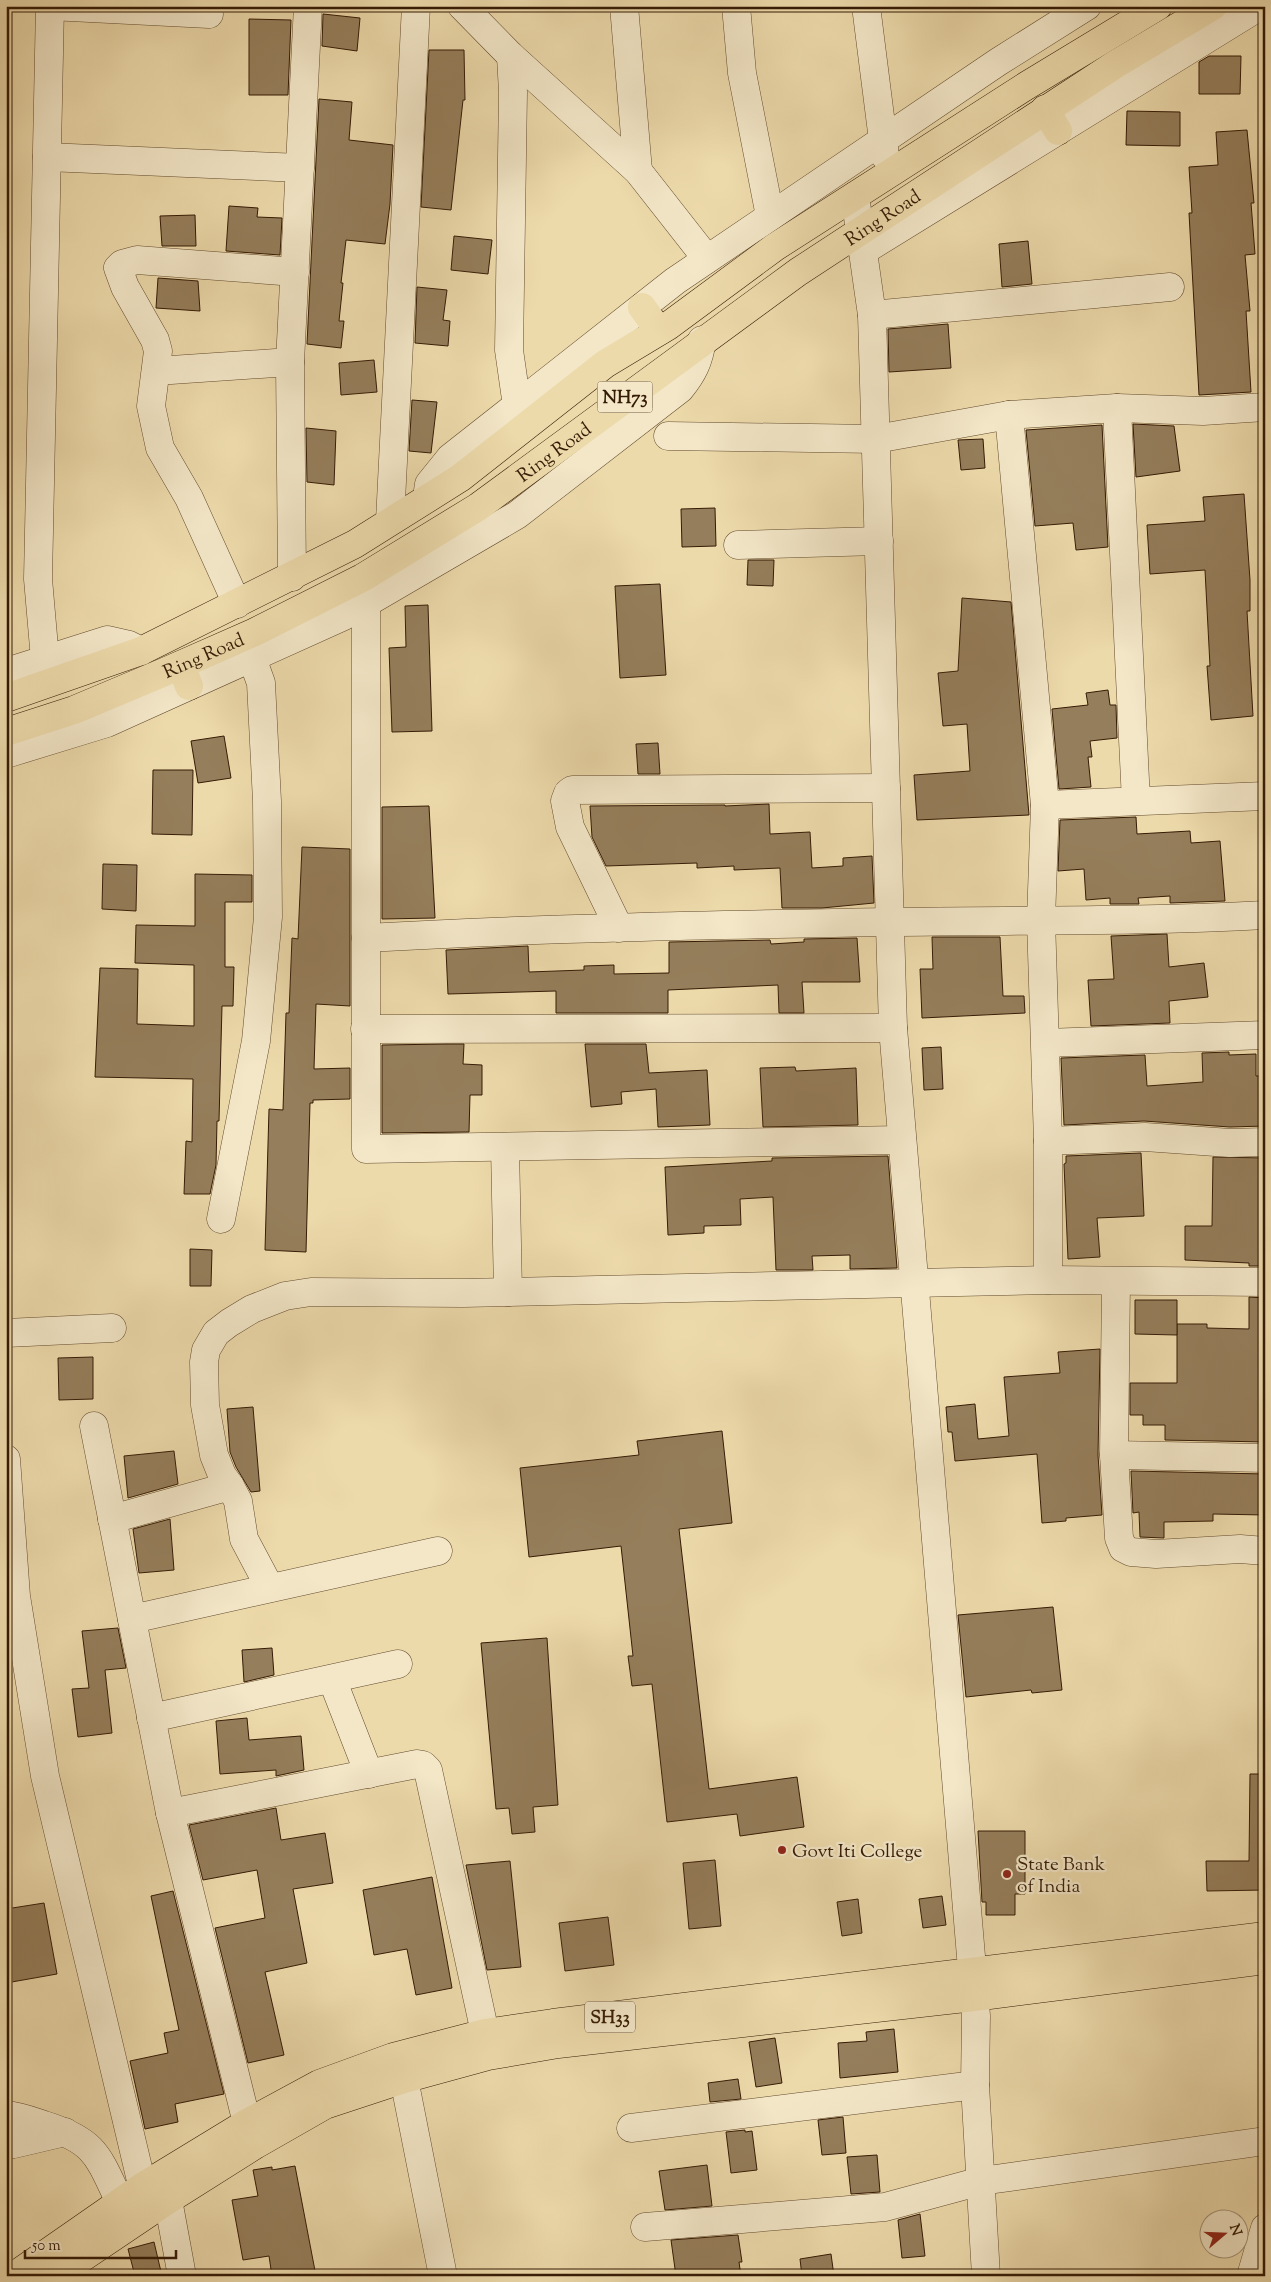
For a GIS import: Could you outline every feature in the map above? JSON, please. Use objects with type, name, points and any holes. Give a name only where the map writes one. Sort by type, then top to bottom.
[{"type":"main road","name":"Ring Road","points":[[6,698],[141,651],[355,544],[390,520],[460,478],[605,364],[659,331],[776,247],[1026,86],[1158,6]]},
{"type":"main road","name":"Ring Road","points":[[6,732],[185,675],[255,632],[362,578],[478,506],[702,340],[798,272],[861,241],[1052,120],[1116,64],[1213,6]]},
{"type":"main road","points":[[642,307],[659,331]]},
{"type":"main road","name":"SH33","points":[[14,2276],[56,2268],[159,2207],[255,2145],[325,2105],[404,2079],[488,2056],[558,2044],[973,1984],[1265,1936]]},
{"type":"main road","name":"SH33","points":[[56,2268],[131,2194],[247,2123],[320,2084],[393,2057],[485,2034],[787,1993],[973,1984],[1265,1960]]},
{"type":"street","points":[[45,659],[38,579],[50,6],[209,14]]},
{"type":"street","points":[[292,577],[290,362],[308,6]]},
{"type":"street","points":[[390,520],[416,6]]},
{"type":"street","points":[[624,6],[638,171]]},
{"type":"street","points":[[736,6],[742,73],[770,216]]},
{"type":"street","points":[[866,6],[887,174]]},
{"type":"street","points":[[427,498],[429,484],[450,458],[642,307],[770,216],[998,62],[1087,6]]},
{"type":"street","points":[[1052,120],[1260,6]]},
{"type":"street","points":[[472,11],[511,56],[638,171],[707,259]]},
{"type":"street","points":[[511,56],[509,350],[517,406]]},
{"type":"street","points":[[47,157],[300,168]]},
{"type":"street","points":[[855,196],[872,314],[893,1028],[976,2016],[975,2085],[986,2276]]},
{"type":"street","points":[[237,604],[189,498],[160,448],[151,406],[158,351],[125,286],[118,268],[122,264],[137,260],[295,272]]},
{"type":"street","points":[[872,314],[1170,287]]},
{"type":"street","points":[[6,754],[107,723],[185,675],[252,658],[344,616],[517,515],[680,389],[692,375],[699,360],[702,340]]},
{"type":"street","points":[[156,371],[290,362]]},
{"type":"street","points":[[668,436],[876,439],[1009,414],[1117,408],[1203,411],[1265,406]]},
{"type":"street","points":[[1117,408],[1136,801]]},
{"type":"street","points":[[1009,414],[1045,805],[1041,920],[1048,1140],[1048,1280]]},
{"type":"street","points":[[738,545],[879,541]]},
{"type":"street","points":[[366,604],[366,1149],[902,1140]]},
{"type":"street","points":[[6,672],[107,640],[129,645],[141,651]]},
{"type":"street","points":[[221,1220],[256,1041],[268,917],[267,801],[261,683],[252,658]]},
{"type":"street","points":[[619,928],[570,827],[565,801],[568,793],[572,790],[886,788]]},
{"type":"street","points":[[1045,805],[1265,796]]},
{"type":"street","points":[[366,938],[518,930],[890,922],[1173,920],[1265,915]]},
{"type":"street","points":[[365,1029],[893,1028]]},
{"type":"street","points":[[1046,1043],[1265,1035]]},
{"type":"street","points":[[1048,1140],[1145,1137],[1230,1143],[1265,1142]]},
{"type":"street","points":[[505,1147],[508,1292]]},
{"type":"street","points":[[270,1588],[244,1539],[238,1501],[222,1475],[214,1454],[205,1405],[204,1362],[206,1350],[216,1333],[252,1309],[286,1296],[311,1292],[508,1292],[1048,1280],[1265,1282]]},
{"type":"street","points":[[1116,1282],[1114,1456],[1119,1538],[1123,1548],[1131,1552],[1156,1554],[1240,1549],[1265,1551]]},
{"type":"street","points":[[6,1334],[112,1328]]},
{"type":"street","points":[[94,1426],[170,1813],[247,2123]]},
{"type":"street","points":[[1114,1456],[1265,1458]]},
{"type":"street","points":[[6,1460],[16,1596],[45,1776],[131,2194]]},
{"type":"street","points":[[112,1519],[230,1486]]},
{"type":"street","points":[[132,1619],[438,1551]]},
{"type":"street","points":[[151,1718],[398,1664]]},
{"type":"street","points":[[332,1679],[369,1774]]},
{"type":"street","points":[[170,1813],[417,1764],[424,1765],[428,1770],[485,2034]]},
{"type":"street","points":[[404,2079],[443,2276]]},
{"type":"street","points":[[631,2128],[975,2085]]},
{"type":"street","points":[[6,2115],[66,2132],[89,2145],[101,2162],[131,2194],[159,2207],[182,2276]]},
{"type":"street","points":[[6,2143],[14,2144],[66,2132]]},
{"type":"street","points":[[645,2228],[885,2207],[981,2181],[1265,2141]]},
{"type":"street","points":[[1251,2276],[1265,2228]]},
{"type":"building","points":[[323,14],[360,18],[357,51],[322,46]]},
{"type":"building","points":[[249,19],[291,20],[288,95],[249,95]]},
{"type":"building","points":[[429,50],[464,50],[465,100],[463,100],[451,210],[421,207]]},
{"type":"building","points":[[1209,56],[1241,56],[1240,94],[1199,94],[1199,62]]},
{"type":"building","points":[[319,99],[352,102],[349,140],[393,145],[390,204],[385,244],[346,240],[339,321],[344,321],[341,348],[307,344]]},
{"type":"building","points":[[1127,111],[1180,112],[1180,146],[1126,145]]},
{"type":"building","points":[[1247,130],[1254,203],[1251,203],[1255,254],[1245,255],[1250,311],[1246,311],[1251,392],[1199,395],[1189,213],[1192,213],[1189,167],[1218,165],[1216,132]]},
{"type":"building","points":[[229,206],[258,208],[257,217],[282,218],[280,255],[226,251]]},
{"type":"building","points":[[195,215],[196,246],[162,246],[160,216]]},
{"type":"building","points":[[454,236],[492,240],[488,274],[451,270]]},
{"type":"building","points":[[1028,241],[1032,284],[1002,287],[999,244]]},
{"type":"building","points":[[158,278],[198,281],[200,311],[156,308]]},
{"type":"building","points":[[417,287],[447,290],[443,320],[450,321],[448,346],[415,343]]},
{"type":"building","points":[[948,324],[951,368],[889,372],[888,329]]},
{"type":"building","points":[[374,360],[377,392],[341,395],[339,363]]},
{"type":"building","points":[[412,400],[437,402],[431,453],[409,451]]},
{"type":"building","points":[[1133,424],[1174,426],[1180,471],[1136,477]]},
{"type":"building","points":[[1102,425],[1108,547],[1076,550],[1073,523],[1035,526],[1026,430]]},
{"type":"building","points":[[306,428],[336,431],[334,485],[307,482]]},
{"type":"building","points":[[983,439],[985,468],[961,470],[958,440]]},
{"type":"building","points":[[1244,494],[1250,580],[1250,611],[1247,611],[1253,716],[1211,720],[1207,666],[1210,666],[1205,570],[1150,574],[1147,525],[1205,521],[1203,497]]},
{"type":"building","points":[[715,508],[716,546],[682,547],[681,509]]},
{"type":"building","points":[[748,560],[774,560],[773,586],[747,585]]},
{"type":"building","points":[[660,584],[666,675],[620,678],[615,586]]},
{"type":"building","points":[[962,598],[1011,602],[1029,815],[917,820],[914,775],[970,771],[967,724],[943,726],[938,673],[958,671]]},
{"type":"building","points":[[428,605],[432,731],[392,732],[389,648],[406,647],[405,606]]},
{"type":"building","points":[[1108,690],[1110,705],[1116,705],[1117,738],[1090,741],[1092,757],[1088,757],[1091,787],[1059,789],[1052,709],[1088,705],[1086,693]]},
{"type":"building","points":[[224,736],[231,778],[198,783],[191,741]]},
{"type":"building","points":[[658,743],[660,774],[638,774],[636,744]]},
{"type":"building","points":[[153,770],[193,770],[192,835],[152,834]]},
{"type":"building","points":[[769,804],[770,834],[810,832],[812,868],[843,866],[843,858],[872,856],[874,903],[822,908],[782,908],[780,868],[734,870],[734,866],[697,868],[697,863],[606,866],[592,837],[590,806],[725,806]]},
{"type":"building","points":[[429,806],[435,918],[382,919],[382,807]]},
{"type":"building","points":[[1136,817],[1137,834],[1190,831],[1191,843],[1220,841],[1225,901],[1170,903],[1170,896],[1138,898],[1139,904],[1110,904],[1110,898],[1086,900],[1084,869],[1058,871],[1060,820]]},
{"type":"building","points":[[302,847],[350,849],[350,1006],[316,1004],[314,1069],[350,1068],[350,1099],[313,1100],[313,1103],[310,1103],[306,1252],[265,1250],[269,1109],[283,1110],[286,1013],[289,1013],[292,938],[298,939]]},
{"type":"building","points":[[103,864],[137,865],[136,911],[102,909]]},
{"type":"building","points":[[195,874],[252,875],[252,902],[225,902],[225,967],[234,967],[233,1006],[222,1006],[219,1121],[217,1121],[216,1165],[210,1194],[184,1194],[186,1141],[192,1142],[193,1079],[95,1077],[100,968],[138,969],[137,1024],[194,1026],[194,965],[135,963],[136,925],[195,926]]},
{"type":"building","points":[[1167,934],[1169,967],[1204,963],[1208,997],[1169,1001],[1170,1023],[1091,1026],[1088,980],[1114,979],[1111,936]]},
{"type":"building","points":[[932,937],[1000,937],[1003,996],[1024,996],[1025,1013],[922,1018],[920,969],[933,969]]},
{"type":"building","points":[[857,938],[860,982],[802,982],[804,1013],[779,1013],[778,985],[668,990],[668,1013],[556,1013],[556,991],[448,994],[446,950],[528,946],[529,972],[584,970],[584,966],[614,965],[614,974],[669,973],[669,942],[770,940],[771,944],[804,942],[804,939]]},
{"type":"building","points":[[464,1044],[463,1064],[482,1065],[482,1095],[470,1095],[469,1132],[382,1133],[382,1045]]},
{"type":"building","points":[[585,1044],[646,1044],[649,1073],[707,1070],[710,1125],[658,1127],[656,1089],[621,1092],[622,1104],[591,1107]]},
{"type":"building","points":[[941,1047],[943,1089],[924,1090],[922,1048]]},
{"type":"building","points":[[1229,1052],[1229,1055],[1256,1054],[1256,1076],[1265,1076],[1265,1126],[1230,1127],[1144,1121],[1064,1125],[1061,1058],[1145,1055],[1147,1086],[1203,1082],[1202,1053]]},
{"type":"building","points":[[795,1067],[796,1071],[856,1068],[858,1125],[763,1127],[760,1068]]},
{"type":"building","points":[[1141,1153],[1144,1216],[1097,1218],[1100,1257],[1068,1259],[1064,1164],[1066,1163],[1066,1156]]},
{"type":"building","points":[[888,1156],[897,1268],[850,1269],[850,1255],[812,1256],[813,1270],[776,1270],[773,1197],[740,1199],[741,1225],[704,1226],[704,1233],[668,1235],[665,1167],[772,1161],[772,1158]]},
{"type":"building","points":[[1213,1157],[1265,1158],[1265,1266],[1249,1266],[1249,1263],[1185,1260],[1185,1226],[1212,1226]]},
{"type":"building","points":[[190,1249],[212,1250],[211,1286],[190,1286]]},
{"type":"building","points":[[1249,1297],[1265,1298],[1265,1442],[1165,1440],[1165,1425],[1143,1425],[1143,1415],[1130,1415],[1130,1383],[1177,1383],[1177,1324],[1207,1324],[1207,1328],[1249,1329]]},
{"type":"building","points":[[1135,1300],[1177,1300],[1177,1335],[1135,1334]]},
{"type":"building","points":[[1100,1349],[1098,1455],[1102,1515],[1066,1518],[1066,1521],[1042,1523],[1037,1454],[955,1461],[952,1432],[948,1432],[946,1407],[975,1404],[978,1439],[1009,1436],[1004,1377],[1060,1373],[1058,1352]]},
{"type":"building","points":[[93,1357],[93,1399],[59,1400],[58,1358]]},
{"type":"building","points":[[253,1407],[260,1491],[251,1492],[236,1467],[230,1452],[227,1409]]},
{"type":"building","points":[[722,1431],[732,1523],[679,1529],[709,1789],[797,1777],[804,1827],[740,1836],[737,1814],[667,1822],[652,1684],[632,1686],[628,1656],[633,1656],[621,1546],[529,1557],[520,1468],[639,1455],[637,1441]]},
{"type":"building","points":[[174,1451],[178,1484],[128,1498],[124,1456]]},
{"type":"building","points":[[1131,1471],[1265,1474],[1265,1515],[1213,1514],[1213,1521],[1164,1522],[1164,1538],[1140,1537],[1139,1512],[1133,1513]]},
{"type":"building","points":[[170,1519],[174,1570],[139,1573],[133,1529]]},
{"type":"building","points":[[1053,1607],[1062,1690],[1032,1693],[1031,1690],[966,1697],[958,1615]]},
{"type":"building","points":[[118,1628],[126,1668],[105,1670],[112,1733],[78,1737],[72,1689],[89,1688],[82,1631]]},
{"type":"building","points":[[547,1638],[558,1805],[533,1807],[535,1832],[512,1834],[509,1808],[496,1809],[481,1643]]},
{"type":"building","points":[[272,1648],[274,1675],[244,1682],[242,1650]]},
{"type":"building","points":[[247,1718],[249,1740],[301,1736],[304,1770],[276,1776],[276,1770],[220,1774],[216,1721]]},
{"type":"building","points":[[1250,1774],[1265,1774],[1265,1890],[1207,1891],[1206,1861],[1249,1861]]},
{"type":"building","points":[[276,1808],[281,1840],[325,1833],[333,1883],[293,1889],[307,1963],[265,1972],[284,2055],[248,2063],[215,1928],[265,1918],[257,1870],[203,1880],[189,1825]]},
{"type":"building","points":[[978,1831],[1025,1831],[1025,1894],[1015,1894],[1015,1915],[986,1915],[986,1902],[982,1902]]},
{"type":"building","points":[[715,1860],[721,1926],[689,1929],[683,1863]]},
{"type":"building","points":[[510,1861],[521,1967],[487,1970],[466,1865]]},
{"type":"building","points":[[432,1877],[452,1988],[416,1995],[407,1949],[374,1955],[363,1890]]},
{"type":"building","points":[[173,1891],[224,2094],[175,2104],[178,2122],[145,2129],[130,2061],[168,2053],[164,2033],[179,2030],[151,1896]]},
{"type":"building","points":[[942,1896],[946,1925],[923,1928],[919,1899]]},
{"type":"building","points":[[858,1899],[862,1933],[842,1936],[837,1902]]},
{"type":"building","points":[[44,1903],[57,1974],[6,1983],[6,1909]]},
{"type":"building","points":[[608,1917],[614,1965],[565,1971],[559,1923]]},
{"type":"building","points":[[894,2029],[898,2072],[840,2078],[838,2043],[867,2041],[866,2032]]},
{"type":"building","points":[[775,2038],[782,2083],[756,2087],[749,2042]]},
{"type":"building","points":[[738,2079],[741,2099],[710,2102],[708,2083]]},
{"type":"building","points":[[843,2117],[846,2153],[822,2155],[818,2120]]},
{"type":"building","points":[[745,2130],[745,2132],[752,2131],[757,2170],[731,2173],[726,2132]]},
{"type":"building","points":[[877,2155],[880,2192],[851,2194],[847,2157]]},
{"type":"building","points":[[707,2165],[712,2206],[665,2210],[659,2171]]},
{"type":"building","points":[[295,2166],[316,2276],[272,2276],[269,2256],[243,2260],[232,2200],[258,2196],[253,2170],[272,2167],[272,2170]]},
{"type":"building","points":[[920,2214],[925,2256],[902,2258],[898,2220]]},
{"type":"building","points":[[738,2235],[742,2262],[739,2262],[741,2276],[676,2276],[671,2240]]},
{"type":"building","points":[[154,2242],[162,2276],[135,2276],[128,2249]]},
{"type":"building","points":[[831,2254],[834,2276],[802,2276],[800,2259]]},
{"type":"place","name":"Govt Iti College","points":[[782,1850]]},
{"type":"place","name":"State Bank of India","points":[[1007,1874]]}]
